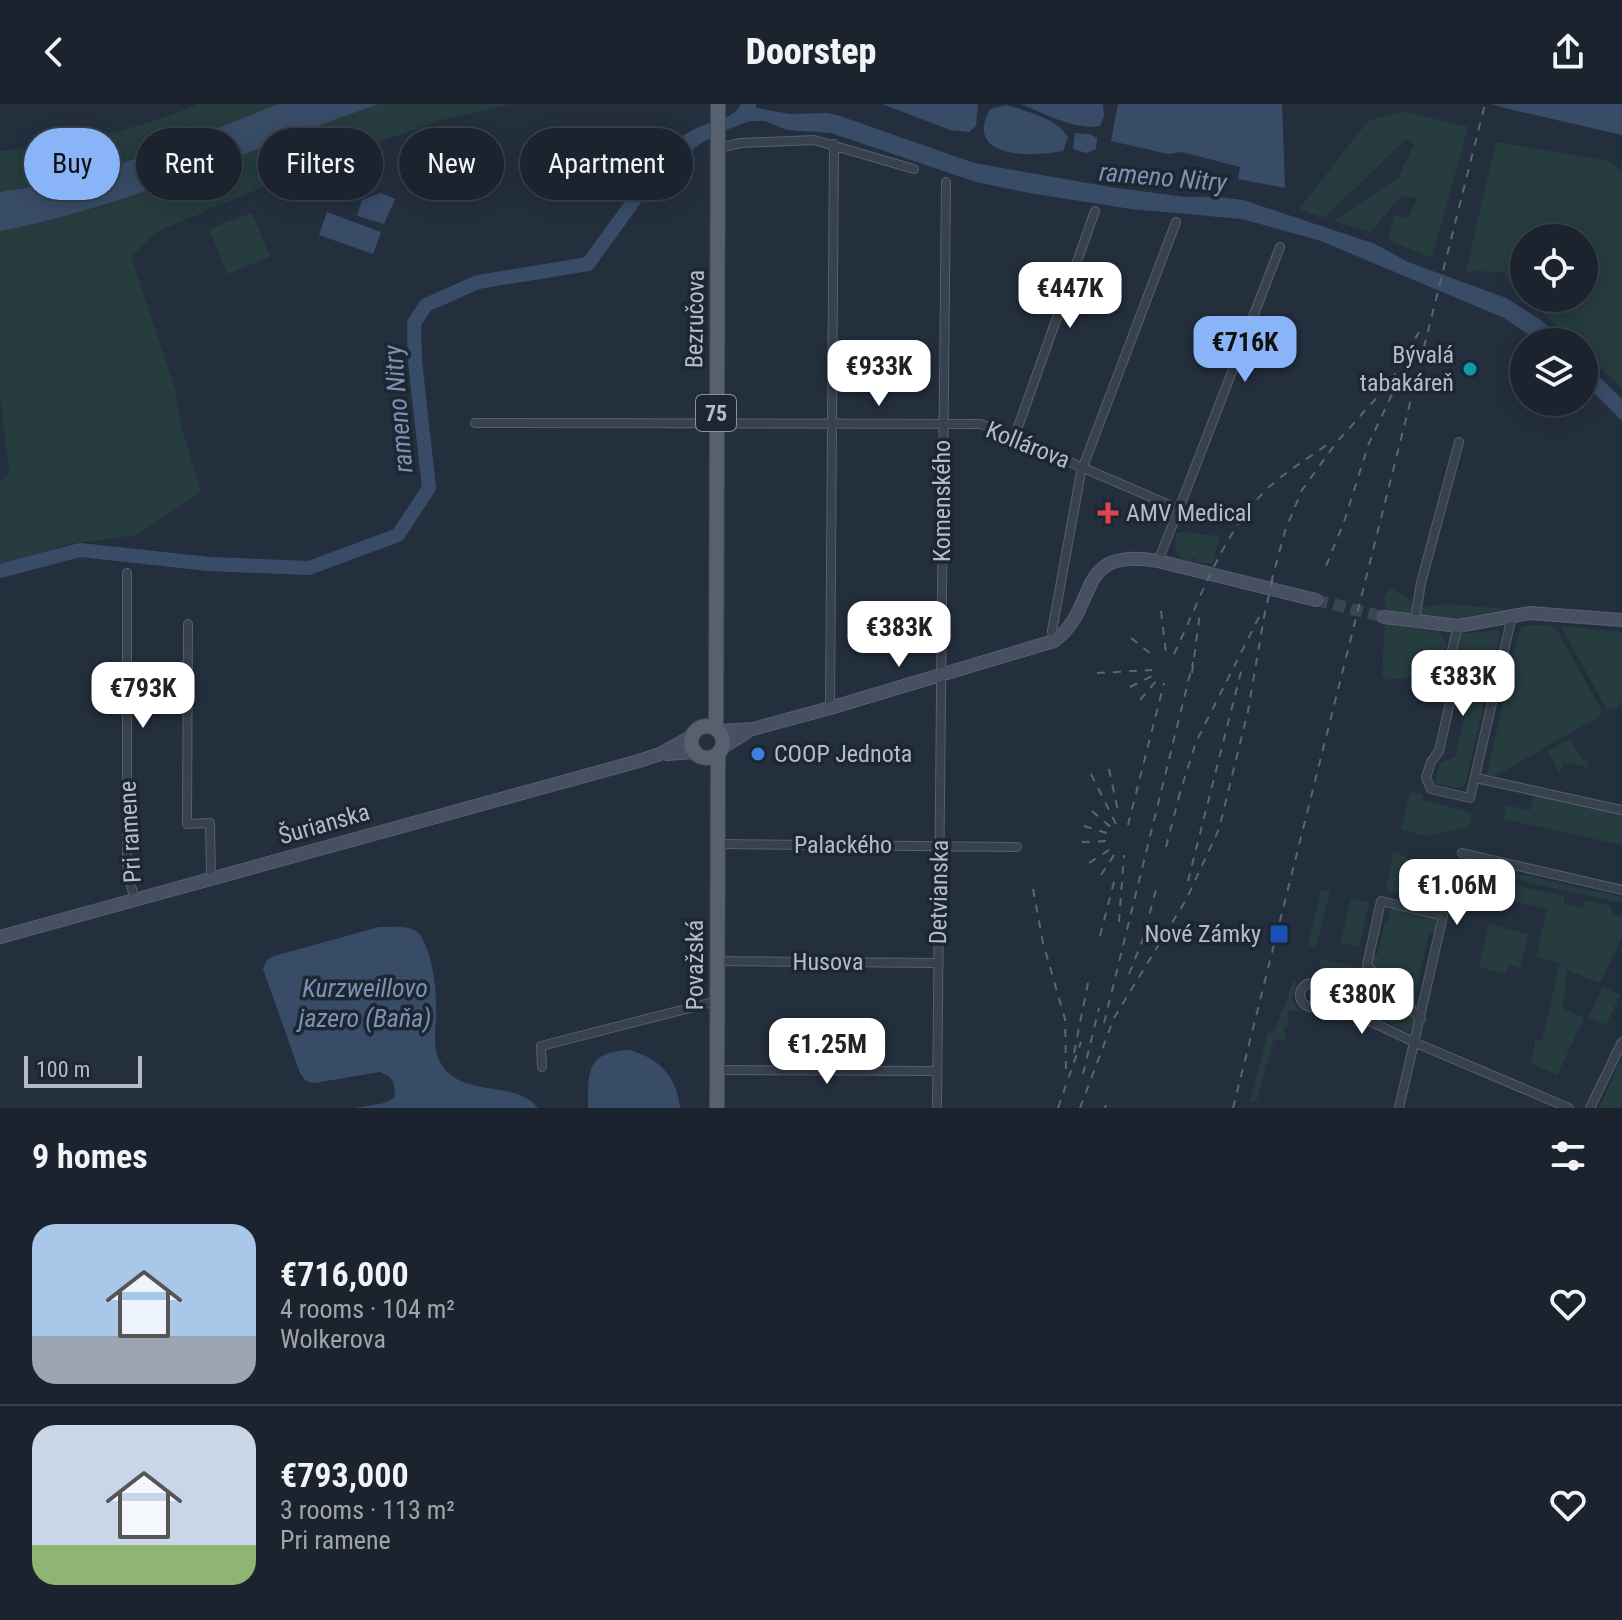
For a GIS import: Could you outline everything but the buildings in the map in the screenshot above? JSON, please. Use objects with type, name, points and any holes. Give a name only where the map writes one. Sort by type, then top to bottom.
[{"type":"main road","name":"Bezručova","points":[[718,109],[715,678],[718,730],[723,738],[720,751]]},
{"type":"main road","name":"Bezručova","points":[[698,755],[691,744],[715,678]]},
{"type":"main road","points":[[696,731],[709,726],[718,730]]},
{"type":"main road","points":[[698,755],[710,758],[720,751]]},
{"type":"main road","name":"Považská","points":[[717,1108],[717,961],[712,930],[720,751]]},
{"type":"main road","name":"Považská","points":[[698,755],[708,774],[717,821]]},
{"type":"street","points":[[720,144],[796,139],[834,144],[914,169]]},
{"type":"street","points":[[830,708],[834,144]]},
{"type":"street","name":"Komenského","points":[[941,676],[946,182]]},
{"type":"street","points":[[1014,438],[1095,211]]},
{"type":"street","points":[[1054,641],[1052,631],[1084,467],[1176,222]]},
{"type":"street","points":[[1158,561],[1280,247]]},
{"type":"street","name":"Kollárova","points":[[475,423],[981,424],[1179,509]]},
{"type":"street","points":[[1415,620],[1420,582],[1459,442]]},
{"type":"street","points":[[718,730],[753,729],[1054,641],[1068,627],[1091,581],[1102,569],[1127,558],[1210,572],[1316,600]]},
{"type":"street","name":"Pri ramene","points":[[127,573],[127,856],[128,876],[135,899]]},
{"type":"street","points":[[1384,617],[1458,626],[1544,612],[1622,620]]},
{"type":"street","points":[[1458,626],[1444,683],[1451,698],[1439,751],[1431,762],[1426,778],[1431,789],[1470,798],[1512,616]]},
{"type":"street","points":[[188,624],[187,824],[210,823],[211,878]]},
{"type":"street","name":"Detvianska","points":[[937,1108],[941,676]]},
{"type":"street","points":[[720,751],[753,729]]},
{"type":"street","name":"Šurianska","points":[[660,754],[696,731]]},
{"type":"street","name":"Šurianska","points":[[0,937],[660,754],[698,755]]},
{"type":"street","points":[[1476,778],[1622,810]]},
{"type":"street","name":"Palackého","points":[[717,844],[1017,847]]},
{"type":"street","points":[[1462,853],[1622,890]]},
{"type":"street","points":[[1399,1108],[1416,1043],[1443,916],[1381,901],[1367,965],[1421,1019]]},
{"type":"street","name":"Husova","points":[[717,961],[939,963]]},
{"type":"street","points":[[1323,999],[1416,1043],[1569,1108]]},
{"type":"street","points":[[542,1067],[541,1046],[717,1001]]},
{"type":"street","points":[[1590,1108],[1622,1042]]},
{"type":"street","points":[[717,1070],[937,1071]]},
{"type":"green space","points":[[198,104],[279,104],[218,128],[136,128],[136,158],[120,163],[120,130]]},
{"type":"green space","points":[[379,104],[511,104],[419,128],[399,128],[399,135],[383,140],[383,128],[311,128]]},
{"type":"green space","points":[[1403,111],[1468,127],[1432,258],[1388,240],[1395,215],[1407,219],[1417,199],[1403,195],[1370,232],[1334,221],[1398,178],[1414,144],[1405,140],[1324,218],[1299,209],[1368,121]]},
{"type":"green space","points":[[1496,142],[1608,161],[1622,171],[1622,388],[1598,366],[1598,328],[1558,328],[1542,312],[1598,312],[1598,224],[1510,224],[1510,283],[1503,272],[1466,271]]},
{"type":"green space","points":[[24,148],[24,188],[0,192],[0,151]]},
{"type":"green space","points":[[258,148],[258,189],[242,196],[242,154]]},
{"type":"green space","points":[[136,194],[136,200],[232,200],[158,231],[131,256],[176,392],[180,421],[201,492],[137,535],[64,545],[0,569],[0,481],[9,472],[0,396],[0,231]]},
{"type":"green space","points":[[252,213],[270,257],[227,274],[209,229]]},
{"type":"green space","points":[[1176,533],[1219,536],[1213,563],[1195,563],[1196,559],[1192,558],[1191,562],[1179,556],[1175,549]]},
{"type":"green space","points":[[1391,588],[1412,601],[1412,612],[1408,616],[1387,613],[1384,596]]},
{"type":"green space","points":[[1447,604],[1507,609],[1449,620],[1421,614],[1422,608]]},
{"type":"green space","points":[[1385,624],[1439,632],[1447,643],[1440,671],[1432,675],[1386,680],[1382,674]]},
{"type":"green space","points":[[1548,625],[1557,630],[1602,711],[1600,716],[1492,778],[1486,778],[1520,628]]},
{"type":"green space","points":[[1561,626],[1622,632],[1622,703],[1612,709],[1606,708]]},
{"type":"green space","points":[[1498,630],[1500,635],[1465,785],[1458,788],[1437,784],[1440,763],[1455,757],[1472,686],[1448,682],[1456,642],[1462,634]]},
{"type":"green space","points":[[1570,739],[1583,761],[1588,759],[1587,767],[1564,762],[1560,773],[1547,751]]},
{"type":"green space","points":[[1410,792],[1422,795],[1421,799],[1472,813],[1469,827],[1426,836],[1401,830]]},
{"type":"green space","points":[[1534,794],[1622,813],[1622,845],[1503,819],[1506,805],[1530,810]]},
{"type":"green space","points":[[1393,851],[1421,865],[1422,871],[1432,878],[1442,875],[1447,865],[1458,873],[1451,909],[1440,906],[1437,899],[1386,891]]},
{"type":"green space","points":[[1477,865],[1622,897],[1621,903],[1476,871]]},
{"type":"green space","points":[[1474,876],[1564,896],[1564,904],[1582,908],[1586,900],[1611,906],[1611,914],[1622,916],[1622,937],[1600,983],[1567,970],[1563,1008],[1584,1018],[1557,1075],[1530,1063],[1535,1040],[1542,1040],[1560,963],[1536,957],[1547,909],[1460,889],[1463,882]]},
{"type":"green space","points":[[1321,890],[1330,892],[1316,947],[1308,945]]},
{"type":"green space","points":[[1351,898],[1369,903],[1359,947],[1340,942]]},
{"type":"green space","points":[[1391,908],[1434,918],[1438,925],[1436,934],[1429,933],[1415,996],[1412,1028],[1408,1032],[1338,999],[1333,982],[1318,973],[1321,959],[1362,968],[1371,954],[1377,955]]},
{"type":"green space","points":[[1489,924],[1528,934],[1520,968],[1508,964],[1506,974],[1479,967]]},
{"type":"green space","points":[[1294,980],[1292,1000],[1299,1012],[1289,1010],[1289,1026],[1284,1027],[1286,1041],[1274,1039],[1256,1102],[1250,1101],[1268,1033],[1273,1034]]},
{"type":"green space","points":[[1603,987],[1620,995],[1606,1025],[1588,1018]]},
{"type":"green space","points":[[1622,1056],[1622,1108],[1598,1108],[1601,1104]]},
{"type":"water","points":[[279,104],[379,104],[314,128],[258,128],[258,149],[242,155],[242,128],[218,128]]},
{"type":"water","points":[[741,104],[756,104],[756,108],[790,114],[828,113],[974,163],[1110,187],[1185,197],[1243,200],[1375,244],[1408,262],[1506,298],[1510,301],[1510,312],[1528,312],[1549,328],[1519,328],[1504,318],[1321,241],[1242,219],[1131,209],[976,182],[831,133],[787,130],[765,121],[750,121],[726,130],[693,150],[693,130],[729,116]]},
{"type":"water","points":[[882,104],[978,104],[976,126],[969,132],[950,130]]},
{"type":"water","points":[[1021,104],[1103,104],[1104,116],[1100,126],[1080,126]]},
{"type":"water","points":[[1118,104],[1282,104],[1285,188],[1238,179],[1240,167],[1182,152],[1168,154],[1111,141]]},
{"type":"water","points":[[1491,104],[1622,104],[1622,135],[1509,109]]},
{"type":"water","points":[[1006,105],[1041,116],[1057,125],[1068,138],[1063,151],[1019,154],[993,146],[986,138],[984,125],[990,109]]},
{"type":"water","points":[[1075,133],[1097,138],[1096,149],[1086,153],[1073,149]]},
{"type":"water","points":[[136,158],[136,194],[120,199],[120,163]]},
{"type":"water","points":[[24,188],[24,200],[118,200],[0,231],[0,192]]},
{"type":"water","points":[[383,194],[395,199],[384,224],[357,216],[362,200],[383,200]]},
{"type":"water","points":[[327,212],[381,232],[373,254],[319,235]]},
{"type":"water","points":[[1598,376],[1622,399],[1622,421],[1598,397]]},
{"type":"water","name":"Kurzweillovo jazero (Baňa)","points":[[379,927],[412,929],[424,941],[435,986],[436,1049],[440,1062],[449,1074],[474,1085],[516,1094],[538,1108],[355,1108],[385,1103],[394,1098],[391,1079],[380,1072],[314,1083],[306,1081],[300,1073],[263,969],[267,960]]},
{"type":"water","points":[[628,1050],[657,1063],[664,1070],[675,1086],[680,1108],[588,1108],[592,1067],[604,1055]]},
{"type":"waterway","name":"rameno Nitry","points":[[0,571],[80,550],[209,564],[309,568],[398,535],[429,488],[415,361],[414,323],[426,305],[478,282],[588,264],[634,200]]},
{"type":"tunnel","points":[[1316,600],[1384,617]]},
{"type":"railway","points":[[1233,1108],[1485,104]]},
{"type":"railway","points":[[1271,583],[1285,531],[1302,490],[1336,443],[1389,384],[1419,332]]},
{"type":"railway","points":[[1326,566],[1344,522],[1369,443],[1395,388]]},
{"type":"railway","points":[[1174,654],[1235,528],[1264,492],[1328,444]]},
{"type":"railway","points":[[1080,1108],[1114,1018],[1186,900],[1219,829],[1248,711],[1274,573]]},
{"type":"railway","points":[[1161,611],[1166,653]]},
{"type":"railway","points":[[1192,673],[1200,613]]},
{"type":"railway","points":[[1178,799],[1196,742],[1259,617]]},
{"type":"railway","points":[[1131,638],[1156,658]]},
{"type":"railway","points":[[1104,1023],[1193,662]]},
{"type":"railway","points":[[1188,881],[1242,668]]},
{"type":"railway","points":[[1097,673],[1152,670]]},
{"type":"railway","points":[[1130,687],[1154,675]]},
{"type":"railway","points":[[1140,700],[1157,680]]},
{"type":"railway","points":[[1128,825],[1164,683]]},
{"type":"railway","points":[[1109,769],[1119,816]]},
{"type":"railway","points":[[1091,774],[1117,826]]},
{"type":"railway","points":[[1166,847],[1181,789]]},
{"type":"railway","points":[[1092,811],[1113,829]]},
{"type":"railway","points":[[1084,826],[1110,834]]},
{"type":"railway","points":[[1082,842],[1109,841]]},
{"type":"railway","points":[[1089,863],[1112,848]]},
{"type":"railway","points":[[1101,875],[1116,852]]},
{"type":"railway","points":[[1119,922],[1124,855]]},
{"type":"railway","points":[[1100,936],[1116,874]]},
{"type":"railway","points":[[1129,974],[1143,939],[1158,882]]},
{"type":"railway","points":[[1033,889],[1043,943],[1065,1019],[1066,1069]]},
{"type":"railway","points":[[1074,1053],[1088,983]]},
{"type":"railway","points":[[1083,1074],[1099,1008]]},
{"type":"railway","points":[[1058,1108],[1081,1042]]},
{"type":"place","name":"Bývalá tabakáreň","points":[[1470,369]]},
{"type":"place","name":"AMV Medical","points":[[1108,513]]},
{"type":"place","name":"COOP Jednota","points":[[758,754]]},
{"type":"place","name":"Nové Zámky","points":[[1279,934]]}]
